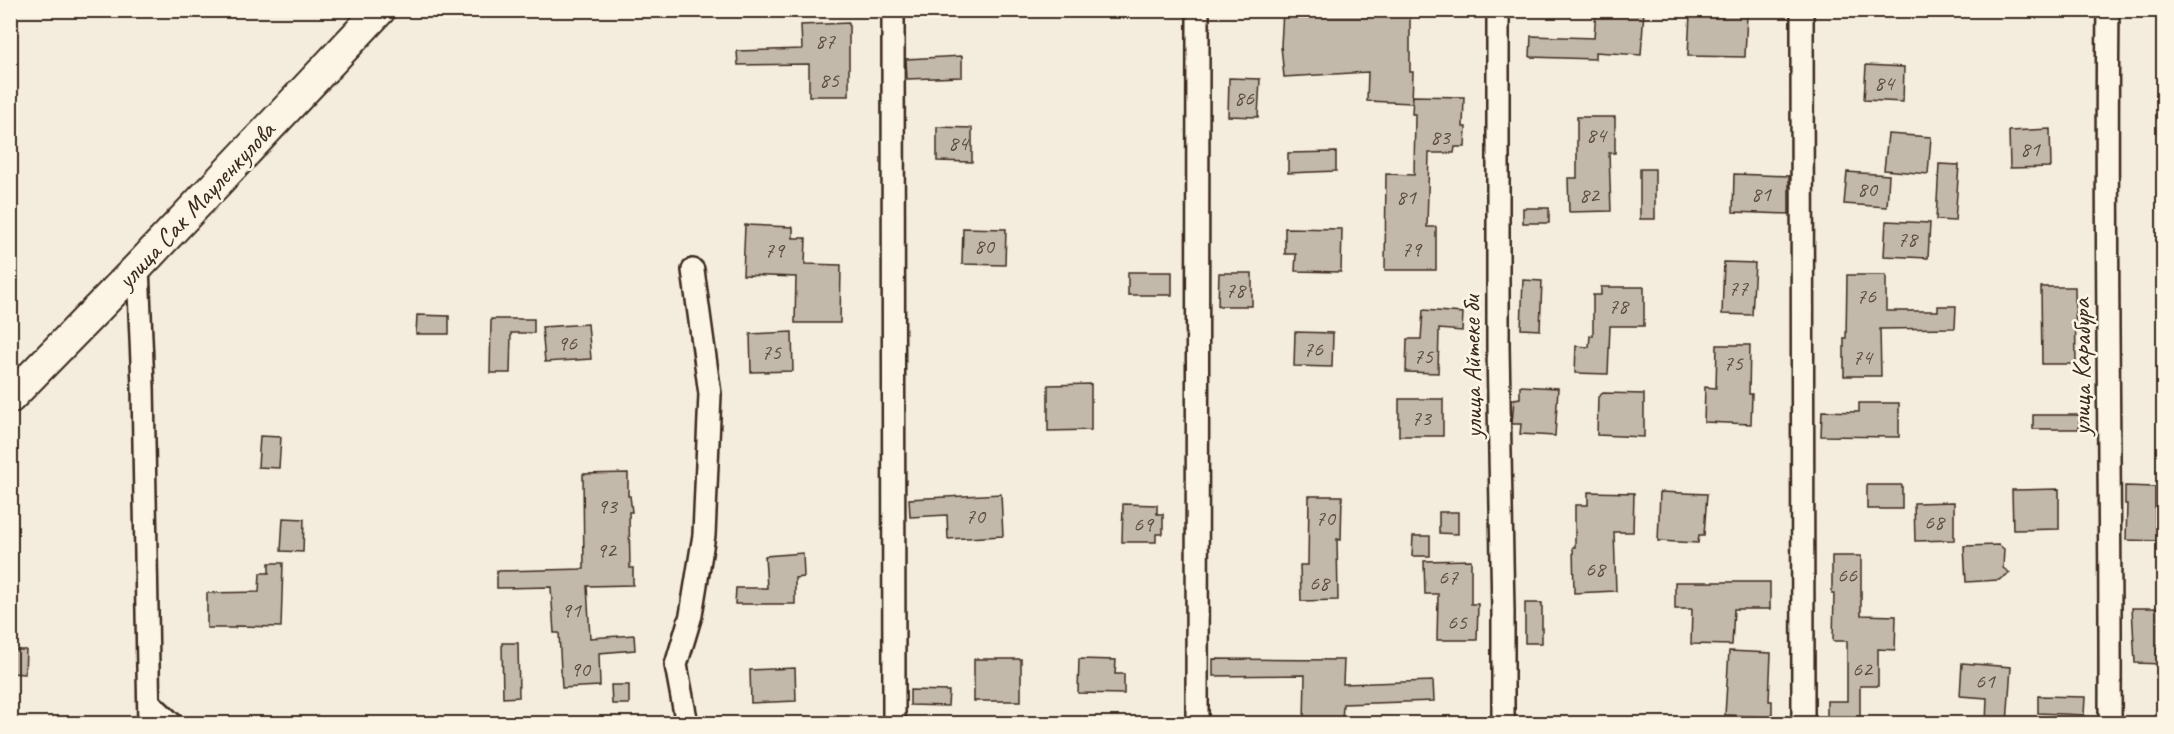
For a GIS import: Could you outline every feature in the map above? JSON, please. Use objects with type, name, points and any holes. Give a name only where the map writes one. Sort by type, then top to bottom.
[{"type":"main road","name":"улица Сак Мауленкулова","points":[[10,398],[138,267],[380,10]]},
{"type":"street","points":[[892,10],[894,723]]},
{"type":"street","points":[[1197,723],[1198,10]]},
{"type":"street","name":"улица Айтеке би","points":[[1498,10],[1498,335],[1503,723]]},
{"type":"street","points":[[1802,10],[1803,723]]},
{"type":"street","name":"улица Карабура","points":[[2108,10],[2107,393],[2110,723]]},
{"type":"street","points":[[138,267],[144,386],[150,713],[172,723]]},
{"type":"street","points":[[687,723],[676,664],[691,615],[704,536],[710,394],[693,270]]},
{"type":"building","points":[[1283,10],[1354,13],[1354,10],[1410,10],[1412,103],[1367,101],[1368,72],[1284,77],[1281,46]]},
{"type":"building","points":[[1596,10],[1644,10],[1641,55],[1595,52],[1595,59],[1530,57],[1531,36],[1594,38]]},
{"type":"building","points":[[1690,13],[1747,14],[1745,57],[1688,56]]},
{"type":"building","points":[[849,23],[849,96],[809,96],[809,64],[738,65],[737,51],[802,49],[801,25]]},
{"type":"building","points":[[962,56],[962,77],[907,79],[906,59]]},
{"type":"building","points":[[1866,65],[1904,67],[1903,102],[1864,100]]},
{"type":"building","points":[[1229,78],[1260,79],[1258,117],[1228,116]]},
{"type":"building","points":[[1413,96],[1464,97],[1465,147],[1455,147],[1454,153],[1429,153],[1427,227],[1436,227],[1436,270],[1385,270],[1386,174],[1414,175]]},
{"type":"building","points":[[1577,117],[1615,117],[1615,153],[1609,153],[1611,211],[1569,212],[1568,178],[1577,178]]},
{"type":"building","points":[[937,127],[972,128],[972,162],[937,161]]},
{"type":"building","points":[[2050,129],[2051,167],[2010,168],[2009,131]]},
{"type":"building","points":[[1888,134],[1931,137],[1928,174],[1884,170]]},
{"type":"building","points":[[1336,152],[1336,171],[1288,173],[1288,153]]},
{"type":"building","points":[[1939,164],[1959,165],[1955,221],[1936,220]]},
{"type":"building","points":[[1640,169],[1655,169],[1655,219],[1640,219]]},
{"type":"building","points":[[1847,172],[1889,175],[1887,207],[1844,204]]},
{"type":"building","points":[[1734,174],[1789,176],[1789,214],[1733,212]]},
{"type":"building","points":[[1523,208],[1549,208],[1549,223],[1523,223]]},
{"type":"building","points":[[1886,221],[1930,223],[1928,258],[1884,256]]},
{"type":"building","points":[[745,225],[793,227],[793,238],[806,238],[805,264],[841,265],[840,323],[795,323],[796,277],[743,275]]},
{"type":"building","points":[[963,228],[1006,229],[1005,265],[962,264]]},
{"type":"building","points":[[1285,228],[1342,229],[1341,272],[1295,271],[1296,254],[1285,254]]},
{"type":"building","points":[[1724,262],[1755,263],[1752,315],[1722,314]]},
{"type":"building","points":[[1128,272],[1172,272],[1172,295],[1128,295]]},
{"type":"building","points":[[1219,273],[1252,273],[1252,306],[1218,306]]},
{"type":"building","points":[[1847,275],[1886,275],[1886,311],[1938,311],[1938,306],[1956,306],[1955,328],[1880,329],[1881,376],[1844,376]]},
{"type":"building","points":[[1523,280],[1542,281],[1540,330],[1521,329]]},
{"type":"building","points":[[1601,287],[1644,287],[1644,326],[1610,326],[1608,374],[1575,373],[1576,346],[1589,347],[1590,336],[1593,336],[1593,295],[1601,295]]},
{"type":"building","points":[[2041,287],[2075,287],[2076,364],[2042,364]]},
{"type":"building","points":[[1423,310],[1463,313],[1462,331],[1439,329],[1438,373],[1406,372],[1407,339],[1421,339]]},
{"type":"building","points":[[417,315],[449,316],[449,334],[416,334]]},
{"type":"building","points":[[491,319],[534,319],[534,333],[511,333],[510,373],[490,373]]},
{"type":"building","points":[[588,324],[591,359],[545,362],[542,327]]},
{"type":"building","points":[[792,332],[793,371],[751,372],[750,334]]},
{"type":"building","points":[[1295,332],[1333,333],[1332,367],[1294,366]]},
{"type":"building","points":[[1717,345],[1750,345],[1751,424],[1704,422],[1705,387],[1716,388]]},
{"type":"building","points":[[1091,384],[1091,430],[1048,431],[1048,385]]},
{"type":"building","points":[[1520,386],[1558,388],[1555,436],[1520,434],[1521,424],[1512,424],[1514,399],[1520,398]]},
{"type":"building","points":[[1603,393],[1644,394],[1644,437],[1597,435],[1598,397]]},
{"type":"building","points":[[1399,399],[1443,399],[1443,436],[1399,436]]},
{"type":"building","points":[[1859,403],[1899,403],[1899,437],[1821,436],[1822,411],[1859,412]]},
{"type":"building","points":[[2033,415],[2079,415],[2079,429],[2033,429]]},
{"type":"building","points":[[260,436],[281,437],[279,468],[258,467]]},
{"type":"building","points":[[628,473],[628,496],[630,496],[632,512],[629,512],[630,568],[633,568],[633,585],[587,586],[590,638],[634,635],[635,650],[599,653],[600,686],[562,688],[559,633],[554,633],[551,587],[497,588],[497,571],[584,569],[583,474]]},
{"type":"building","points":[[1867,485],[1902,485],[1902,509],[1867,509]]},
{"type":"building","points":[[2125,486],[2155,487],[2155,526],[2160,526],[2159,541],[2126,540]]},
{"type":"building","points":[[2059,489],[2059,529],[2013,530],[2012,490]]},
{"type":"building","points":[[1588,492],[1634,493],[1633,532],[1614,532],[1616,591],[1574,593],[1575,505],[1588,505]]},
{"type":"building","points":[[1660,492],[1707,494],[1704,535],[1699,535],[1698,543],[1658,541]]},
{"type":"building","points":[[1001,494],[1003,536],[948,539],[947,515],[910,517],[909,499]]},
{"type":"building","points":[[1309,496],[1342,496],[1341,540],[1337,539],[1338,600],[1301,601],[1300,565],[1308,565]]},
{"type":"building","points":[[1954,502],[1954,540],[1915,541],[1914,503]]},
{"type":"building","points":[[1123,504],[1157,505],[1157,514],[1163,514],[1163,534],[1156,534],[1156,542],[1122,542]]},
{"type":"building","points":[[1439,512],[1458,512],[1458,534],[1439,533]]},
{"type":"building","points":[[283,518],[304,519],[303,552],[281,551]]},
{"type":"building","points":[[1413,536],[1430,536],[1430,556],[1412,556]]},
{"type":"building","points":[[1999,545],[2004,549],[2003,568],[2010,573],[1999,580],[1966,582],[1964,546]]},
{"type":"building","points":[[803,553],[804,577],[795,578],[795,604],[735,604],[736,588],[767,588],[765,556]]},
{"type":"building","points":[[1832,556],[1861,556],[1861,615],[1896,616],[1895,650],[1878,649],[1878,686],[1860,686],[1860,723],[1827,723],[1827,701],[1847,701],[1847,641],[1833,641]]},
{"type":"building","points":[[1471,560],[1471,604],[1478,604],[1477,640],[1437,640],[1438,594],[1425,594],[1424,561]]},
{"type":"building","points":[[269,563],[283,563],[281,627],[207,628],[207,593],[259,592],[260,573],[269,573]]},
{"type":"building","points":[[1675,582],[1770,582],[1770,609],[1734,609],[1732,645],[1691,644],[1692,609],[1675,609]]},
{"type":"building","points":[[1525,603],[1542,603],[1542,643],[1525,643]]},
{"type":"building","points":[[2132,608],[2163,608],[2163,664],[2135,663]]},
{"type":"building","points":[[502,643],[518,643],[519,697],[503,698]]},
{"type":"building","points":[[10,650],[26,650],[25,674],[10,673]]},
{"type":"building","points":[[1729,651],[1771,653],[1769,701],[1772,701],[1772,717],[1725,715]]},
{"type":"building","points":[[974,659],[1021,659],[1021,701],[974,701]]},
{"type":"building","points":[[1079,659],[1116,660],[1115,674],[1124,674],[1124,694],[1078,693]]},
{"type":"building","points":[[1213,659],[1344,660],[1343,684],[1433,681],[1434,701],[1343,704],[1342,723],[1304,723],[1305,675],[1213,676]]},
{"type":"building","points":[[1962,663],[2011,667],[2007,723],[1986,723],[1987,698],[1960,696]]},
{"type":"building","points":[[795,668],[796,701],[751,703],[750,670]]},
{"type":"building","points":[[611,685],[629,685],[629,704],[612,704]]},
{"type":"building","points":[[910,690],[949,691],[948,706],[910,705]]},
{"type":"building","points":[[2038,696],[2085,697],[2084,715],[2038,713]]}]
